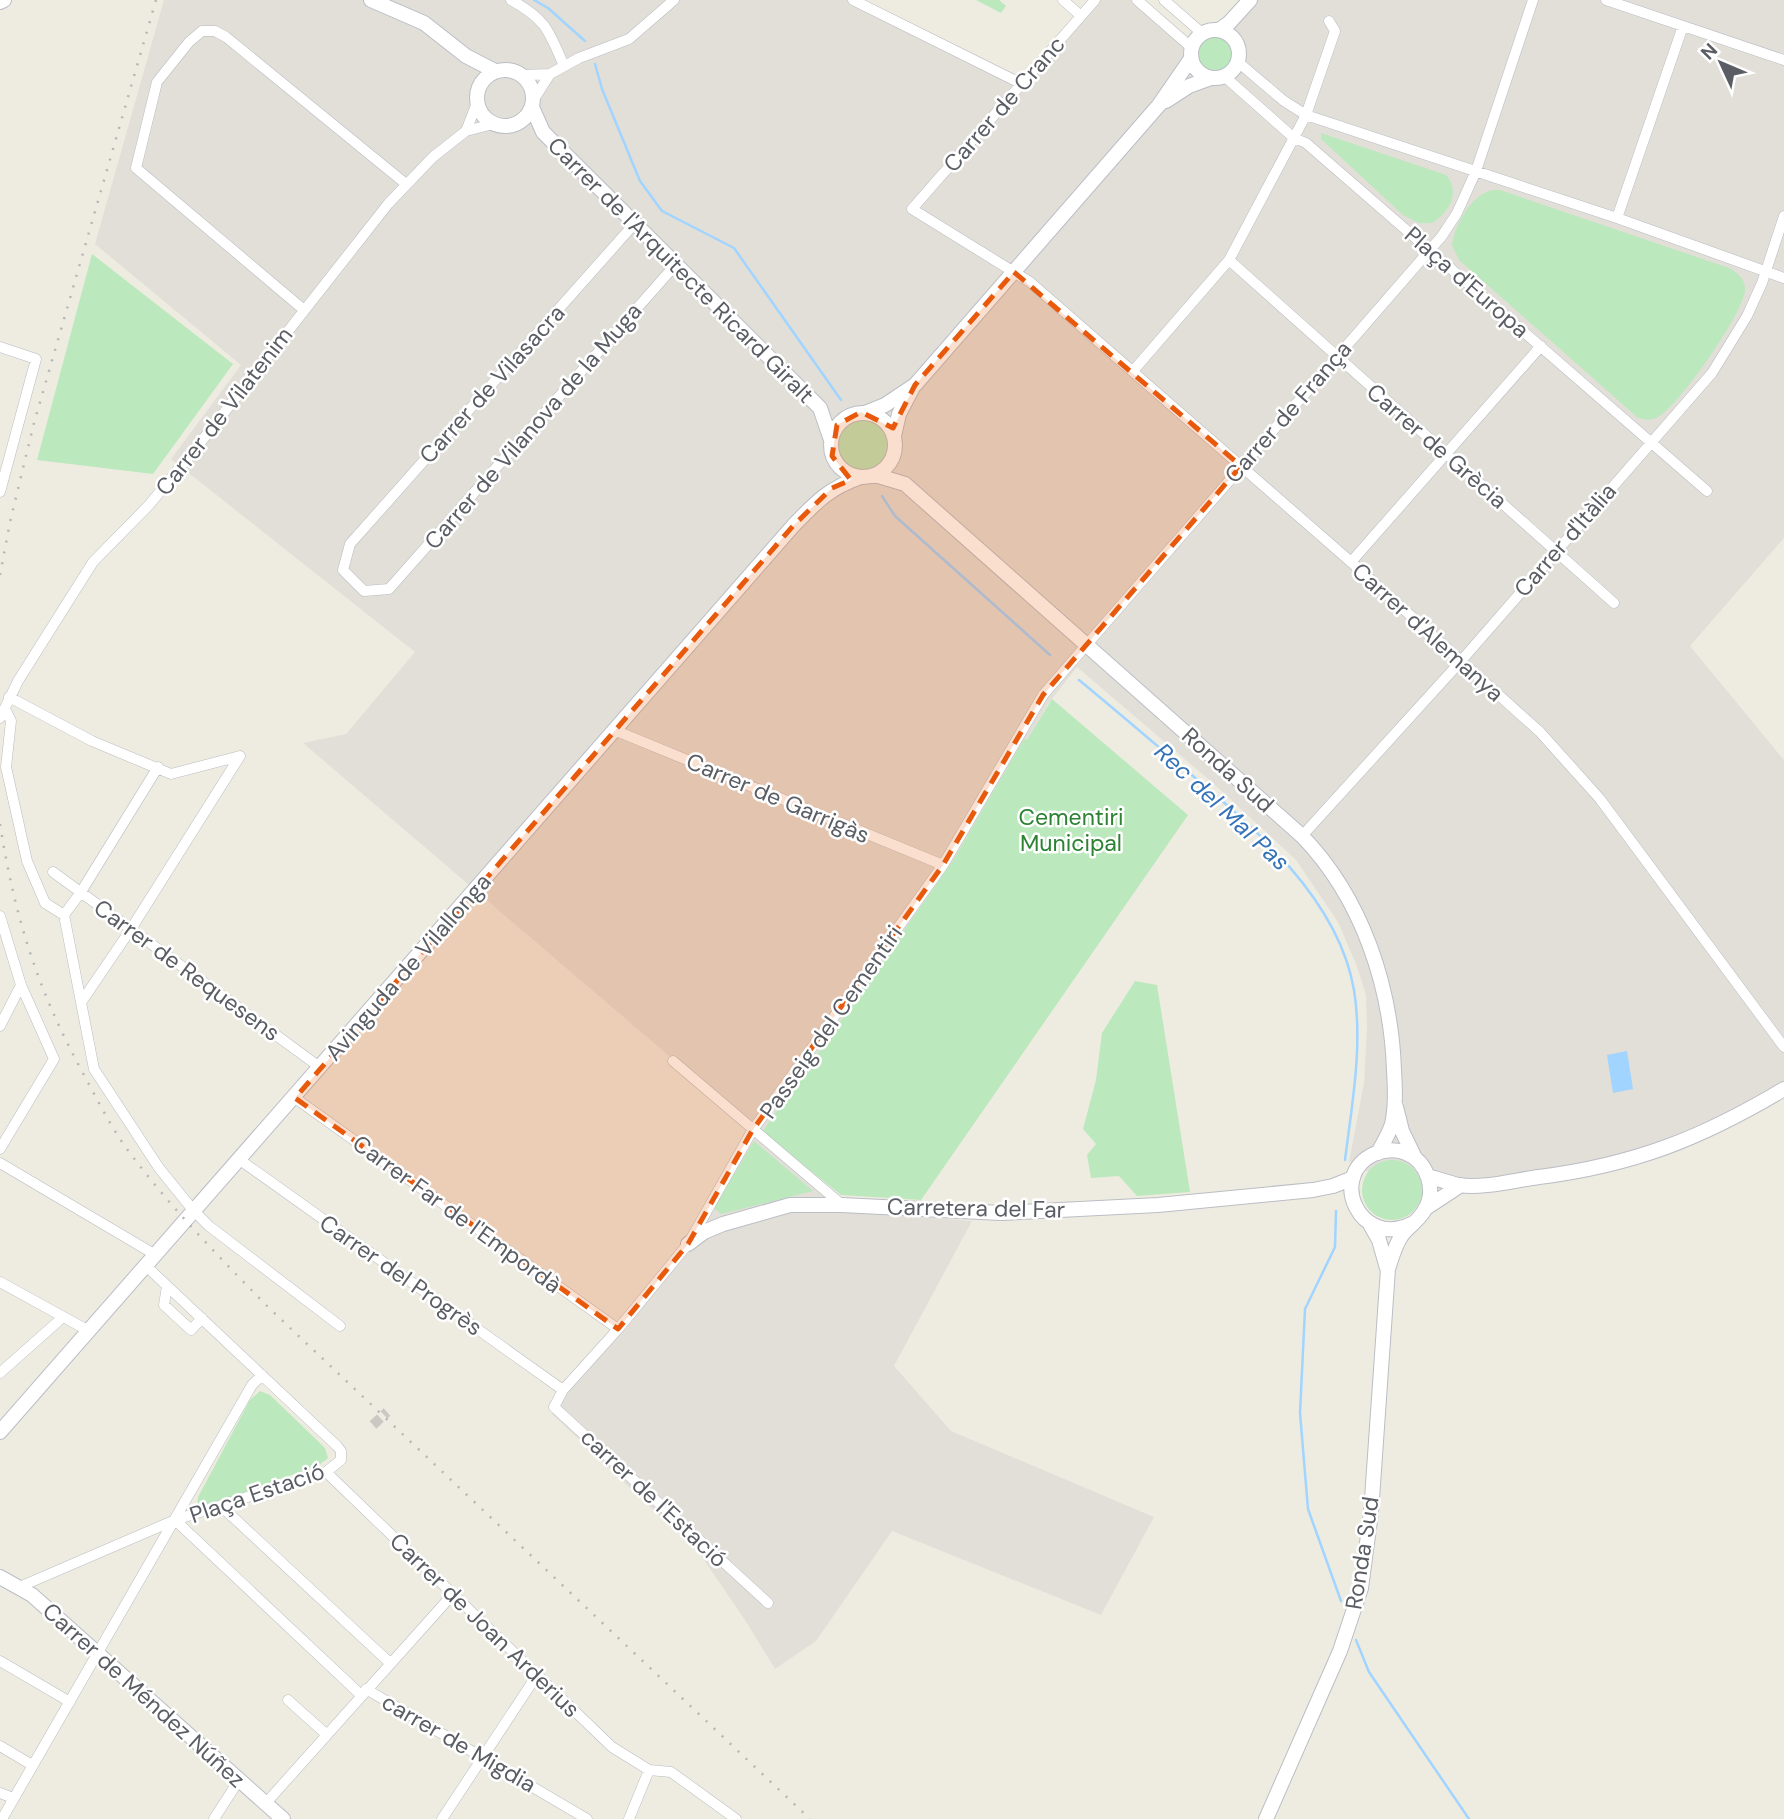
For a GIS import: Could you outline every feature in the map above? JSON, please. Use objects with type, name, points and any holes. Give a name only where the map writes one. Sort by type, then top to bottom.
[{"type":"main road","points":[[371,0],[424,23],[466,57],[495,71],[512,70],[523,75],[532,89],[533,103],[527,116],[516,124],[493,124],[484,117],[477,103],[479,87],[484,79],[495,71]]},
{"type":"main road","points":[[1159,105],[1189,86],[1233,70],[1238,62],[1235,40],[1239,20],[1249,1]]},
{"type":"main road","points":[[915,385],[885,405],[837,425],[831,440],[832,456],[841,470],[868,476],[886,467],[894,453],[894,436],[899,414],[915,385],[1159,105],[1203,34],[1219,30],[1229,23],[1249,1]]},
{"type":"main road","points":[[1219,30],[1235,40]]},
{"type":"main road","points":[[1191,54],[1198,72],[1218,77]]},
{"type":"main road","points":[[466,57],[479,87]]},
{"type":"main road","name":"Carrer de l'Arquitecte Ricard Giralt","points":[[533,103],[543,132],[820,408],[831,440]]},
{"type":"main road","name":"Carrer de l'Arquitecte Ricard Giralt","points":[[516,124],[543,132]]},
{"type":"main road","name":"Carrer de l'Arquitecte Ricard Giralt","points":[[820,408],[838,414],[858,414]]},
{"type":"main road","points":[[858,414],[878,416],[886,422],[894,436]]},
{"type":"main road","name":"Ronda Sud","points":[[894,453],[905,484]]},
{"type":"main road","name":"Avinguda de Vilallonga","points":[[816,501],[833,473],[832,456]]},
{"type":"main road","name":"Ronda Sud","points":[[868,476],[905,484],[1303,836],[1343,889],[1379,973],[1391,1024],[1395,1102],[1402,1130],[1415,1158],[1428,1176]]},
{"type":"main road","name":"Avinguda de Vilallonga","points":[[0,1432],[816,501],[832,488],[868,476]]},
{"type":"main road","points":[[1426,1208],[1430,1192],[1428,1176],[1461,1185],[1513,1182],[1568,1174],[1635,1159],[1714,1128],[1784,1089]]},
{"type":"main road","name":"Ronda Sud","points":[[1353,1178],[1363,1162],[1378,1153],[1389,1132],[1395,1102]]},
{"type":"main road","points":[[1378,1153],[1397,1151],[1415,1158]]},
{"type":"main road","points":[[1353,1178],[1351,1192],[1354,1206]]},
{"type":"main road","name":"Carretera del Far","points":[[688,1244],[704,1232],[723,1224],[790,1205],[1001,1213],[1158,1205],[1313,1190],[1353,1178]]},
{"type":"main road","name":"Ronda Sud","points":[[1266,1819],[1340,1651],[1361,1588],[1371,1513],[1388,1269],[1395,1246],[1426,1208],[1461,1185]]},
{"type":"main road","name":"Carretera del Far","points":[[1313,1190],[1332,1193],[1354,1206]]},
{"type":"main road","name":"Ronda Sud","points":[[1354,1206],[1370,1224],[1388,1269]]},
{"type":"main road","points":[[1370,1224],[1391,1230],[1411,1224]]},
{"type":"main road","name":"Carrer de Méndez Núñez","points":[[0,1577],[33,1595],[283,1819]]},
{"type":"street","points":[[511,0],[526,8],[547,27],[565,66]]},
{"type":"street","points":[[523,75],[550,74],[593,52],[629,39],[674,0]]},
{"type":"street","points":[[853,0],[1021,84]]},
{"type":"street","points":[[1063,0],[1081,16]]},
{"type":"street","name":"Carrer de Cranc","points":[[912,209],[1095,0]]},
{"type":"street","points":[[1137,0],[1191,54]]},
{"type":"street","points":[[1164,0],[1203,34]]},
{"type":"street","name":"Carrer de França","points":[[1086,643],[1430,251],[1457,213],[1476,171],[1533,0]]},
{"type":"street","points":[[1606,0],[1784,60]]},
{"type":"street","points":[[1133,371],[1229,260],[1306,115],[1335,31],[1329,21]]},
{"type":"street","points":[[1617,218],[1683,26]]},
{"type":"street","points":[[304,310],[136,169],[157,82],[188,42],[202,31],[215,31],[226,37],[406,184]]},
{"type":"street","points":[[1238,62],[1284,101],[1306,115],[1617,218],[1784,278]]},
{"type":"street","points":[[533,103],[550,74]]},
{"type":"street","name":"Plaça d'Europa","points":[[1218,77],[1294,138],[1306,143],[1707,491]]},
{"type":"street","points":[[466,131],[477,103]]},
{"type":"street","name":"Carrer de Vilatenim","points":[[65,915],[45,903],[27,861],[6,767],[10,721],[3,713],[9,697],[93,562],[149,505],[406,184],[433,157],[466,131],[493,124]]},
{"type":"street","name":"Carrer d'Alemanya","points":[[912,209],[1031,282],[1351,562],[1540,732],[1578,773],[1784,1047]]},
{"type":"street","name":"Carrer d'Itàlia","points":[[1303,836],[1461,661],[1719,363],[1747,316],[1784,216]]},
{"type":"street","name":"Carrer de Vilasacra","points":[[389,589],[364,591],[343,570],[350,544],[635,223]]},
{"type":"street","name":"Carrer de Grècia","points":[[1229,260],[1614,603]]},
{"type":"street","name":"Carrer de Vilanova de la Muga","points":[[389,589],[677,263]]},
{"type":"street","points":[[1351,562],[1541,346]]},
{"type":"street","points":[[0,347],[36,359],[0,492]]},
{"type":"street","name":"Passeig del Cementiri","points":[[563,1390],[618,1329],[688,1244],[752,1131],[943,865],[1043,695],[1086,643]]},
{"type":"street","points":[[9,697],[92,741],[172,774],[240,756],[131,929],[82,1001]]},
{"type":"street","name":"Carrer de Garrigàs","points":[[614,730],[943,865]]},
{"type":"street","points":[[158,767],[82,892],[65,915],[94,1069],[159,1168],[192,1210],[209,1226],[340,1326]]},
{"type":"street","name":"Carrer de Requesens","points":[[53,872],[321,1068]]},
{"type":"street","points":[[0,916],[11,957],[54,1059],[0,1149]]},
{"type":"street","points":[[0,1026],[22,985]]},
{"type":"street","points":[[673,1061],[842,1205]]},
{"type":"street","name":"Carrer Far de l'Empordà","points":[[295,1098],[618,1329]]},
{"type":"street","name":"Carrer del Progrès","points":[[240,1160],[563,1390]]},
{"type":"street","points":[[0,1163],[150,1260],[167,1286],[262,1375]]},
{"type":"street","points":[[711,1203],[712,1214],[723,1224]]},
{"type":"street","points":[[0,1282],[89,1331]]},
{"type":"street","points":[[167,1286],[164,1305],[182,1322],[191,1330],[202,1318]]},
{"type":"street","points":[[0,1373],[63,1317]]},
{"type":"street","name":"Plaça Estació","points":[[262,1375],[341,1451],[341,1460],[326,1472],[175,1520],[252,1385],[262,1375]]},
{"type":"street","name":"carrer de l'Estació","points":[[563,1390],[554,1407],[768,1603]]},
{"type":"street","name":"Carrer de Joan Arderius","points":[[326,1472],[612,1747],[649,1770],[671,1772],[736,1819]]},
{"type":"street","points":[[221,1506],[390,1663]]},
{"type":"street","points":[[17,1588],[175,1520]]},
{"type":"street","points":[[2,1819],[175,1520]]},
{"type":"street","name":"carrer de Migdia","points":[[175,1520],[364,1692],[482,1756],[587,1819]]},
{"type":"street","points":[[266,1803],[453,1594]]},
{"type":"street","points":[[0,1661],[70,1702]]},
{"type":"street","points":[[442,1819],[537,1675]]},
{"type":"street","points":[[288,1700],[326,1734]]},
{"type":"street","points":[[0,1746],[32,1765]]},
{"type":"street","points":[[629,1819],[649,1770]]},
{"type":"street","points":[[214,1819],[239,1780]]},
{"type":"street","points":[[0,1793],[13,1798]]},
{"type":"highlighted area","points":[[1014,272],[1241,466],[1043,695],[943,865],[752,1131],[688,1244],[618,1329],[295,1098],[793,526],[832,488],[851,480],[832,456],[837,425],[861,412],[893,428],[915,385]]},
{"type":"shaded area","points":[[164,0],[853,0],[1021,83],[1095,0],[1138,0],[1203,55],[1217,32],[1246,0],[1784,0],[1784,538],[1690,646],[1784,760],[1784,1096],[1709,1138],[1667,1156],[1584,1178],[1461,1191],[1438,1206],[1349,1162],[1364,1083],[1366,995],[1338,922],[1296,860],[1215,785],[1077,667],[1048,704],[1027,741],[1024,740],[952,862],[762,1132],[856,1212],[972,1221],[894,1366],[951,1431],[1154,1517],[1101,1615],[892,1531],[816,1641],[775,1669],[700,1554],[552,1414],[563,1397],[687,1253],[758,1132],[303,743],[346,734],[415,652],[171,459],[241,365],[95,244]]},
{"type":"green space","points":[[976,0],[999,0],[1006,6],[1001,13]]},
{"type":"green space","points":[[1215,37],[1227,42],[1232,54],[1227,66],[1215,71],[1203,66],[1198,54],[1203,42]]},
{"type":"green space","points":[[1321,133],[1446,175],[1453,188],[1448,208],[1432,223],[1419,223],[1403,215],[1321,139]]},
{"type":"green space","points":[[1493,190],[1500,190],[1729,268],[1742,279],[1745,289],[1742,300],[1723,336],[1695,378],[1658,417],[1648,420],[1637,417],[1459,260],[1452,245],[1460,220],[1478,197]]},
{"type":"green space","points":[[92,254],[233,364],[153,474],[37,460]]},
{"type":"green space","points":[[862,420],[880,427],[887,445],[880,463],[862,470],[844,463],[837,445],[844,427]]},
{"type":"green space","name":"Cementiri Municipal","points":[[1052,699],[1188,815],[921,1200],[841,1195],[762,1132],[952,862],[1024,739],[1027,740]]},
{"type":"green space","points":[[1135,981],[1157,985],[1190,1192],[1137,1196],[1119,1176],[1091,1178],[1087,1155],[1096,1144],[1083,1129],[1096,1080],[1102,1033]]},
{"type":"green space","points":[[754,1141],[813,1191],[721,1214],[714,1208]]},
{"type":"green space","points":[[1386,1160],[1398,1160],[1417,1173],[1422,1190],[1420,1202],[1409,1215],[1398,1220],[1386,1220],[1367,1207],[1362,1196],[1362,1184],[1375,1165]]},
{"type":"green space","points":[[260,1391],[270,1395],[325,1448],[328,1458],[319,1465],[204,1507],[197,1506],[198,1497],[250,1400]]},
{"type":"water","points":[[1627,1051],[1633,1089],[1613,1093],[1607,1055]]},
{"type":"waterway","name":"Rec del Mal Pas","points":[[534,0],[548,8],[585,41]]},
{"type":"waterway","name":"Rec del Mal Pas","points":[[595,64],[602,89],[640,181],[662,211],[734,248],[841,400]]},
{"type":"waterway","name":"Rec del Mal Pas","points":[[882,496],[895,516],[1050,655]]},
{"type":"waterway","name":"Rec del Mal Pas","points":[[1079,680],[1208,788],[1262,838],[1310,893],[1330,924],[1345,956],[1354,990],[1356,1011],[1356,1075],[1345,1160]]},
{"type":"waterway","name":"Rec del Mal Pas","points":[[1336,1211],[1335,1247],[1305,1309],[1300,1413],[1308,1509],[1341,1601]]},
{"type":"waterway","name":"Rec del Mal Pas","points":[[1356,1640],[1369,1672],[1469,1819]]},
{"type":"tunnel","points":[[373,1425],[387,1412]]},
{"type":"railway","points":[[0,575],[34,423],[156,0]]},
{"type":"railway","points":[[0,824],[21,923],[30,954],[54,1014],[113,1128],[175,1209],[269,1308],[810,1819]]}]
